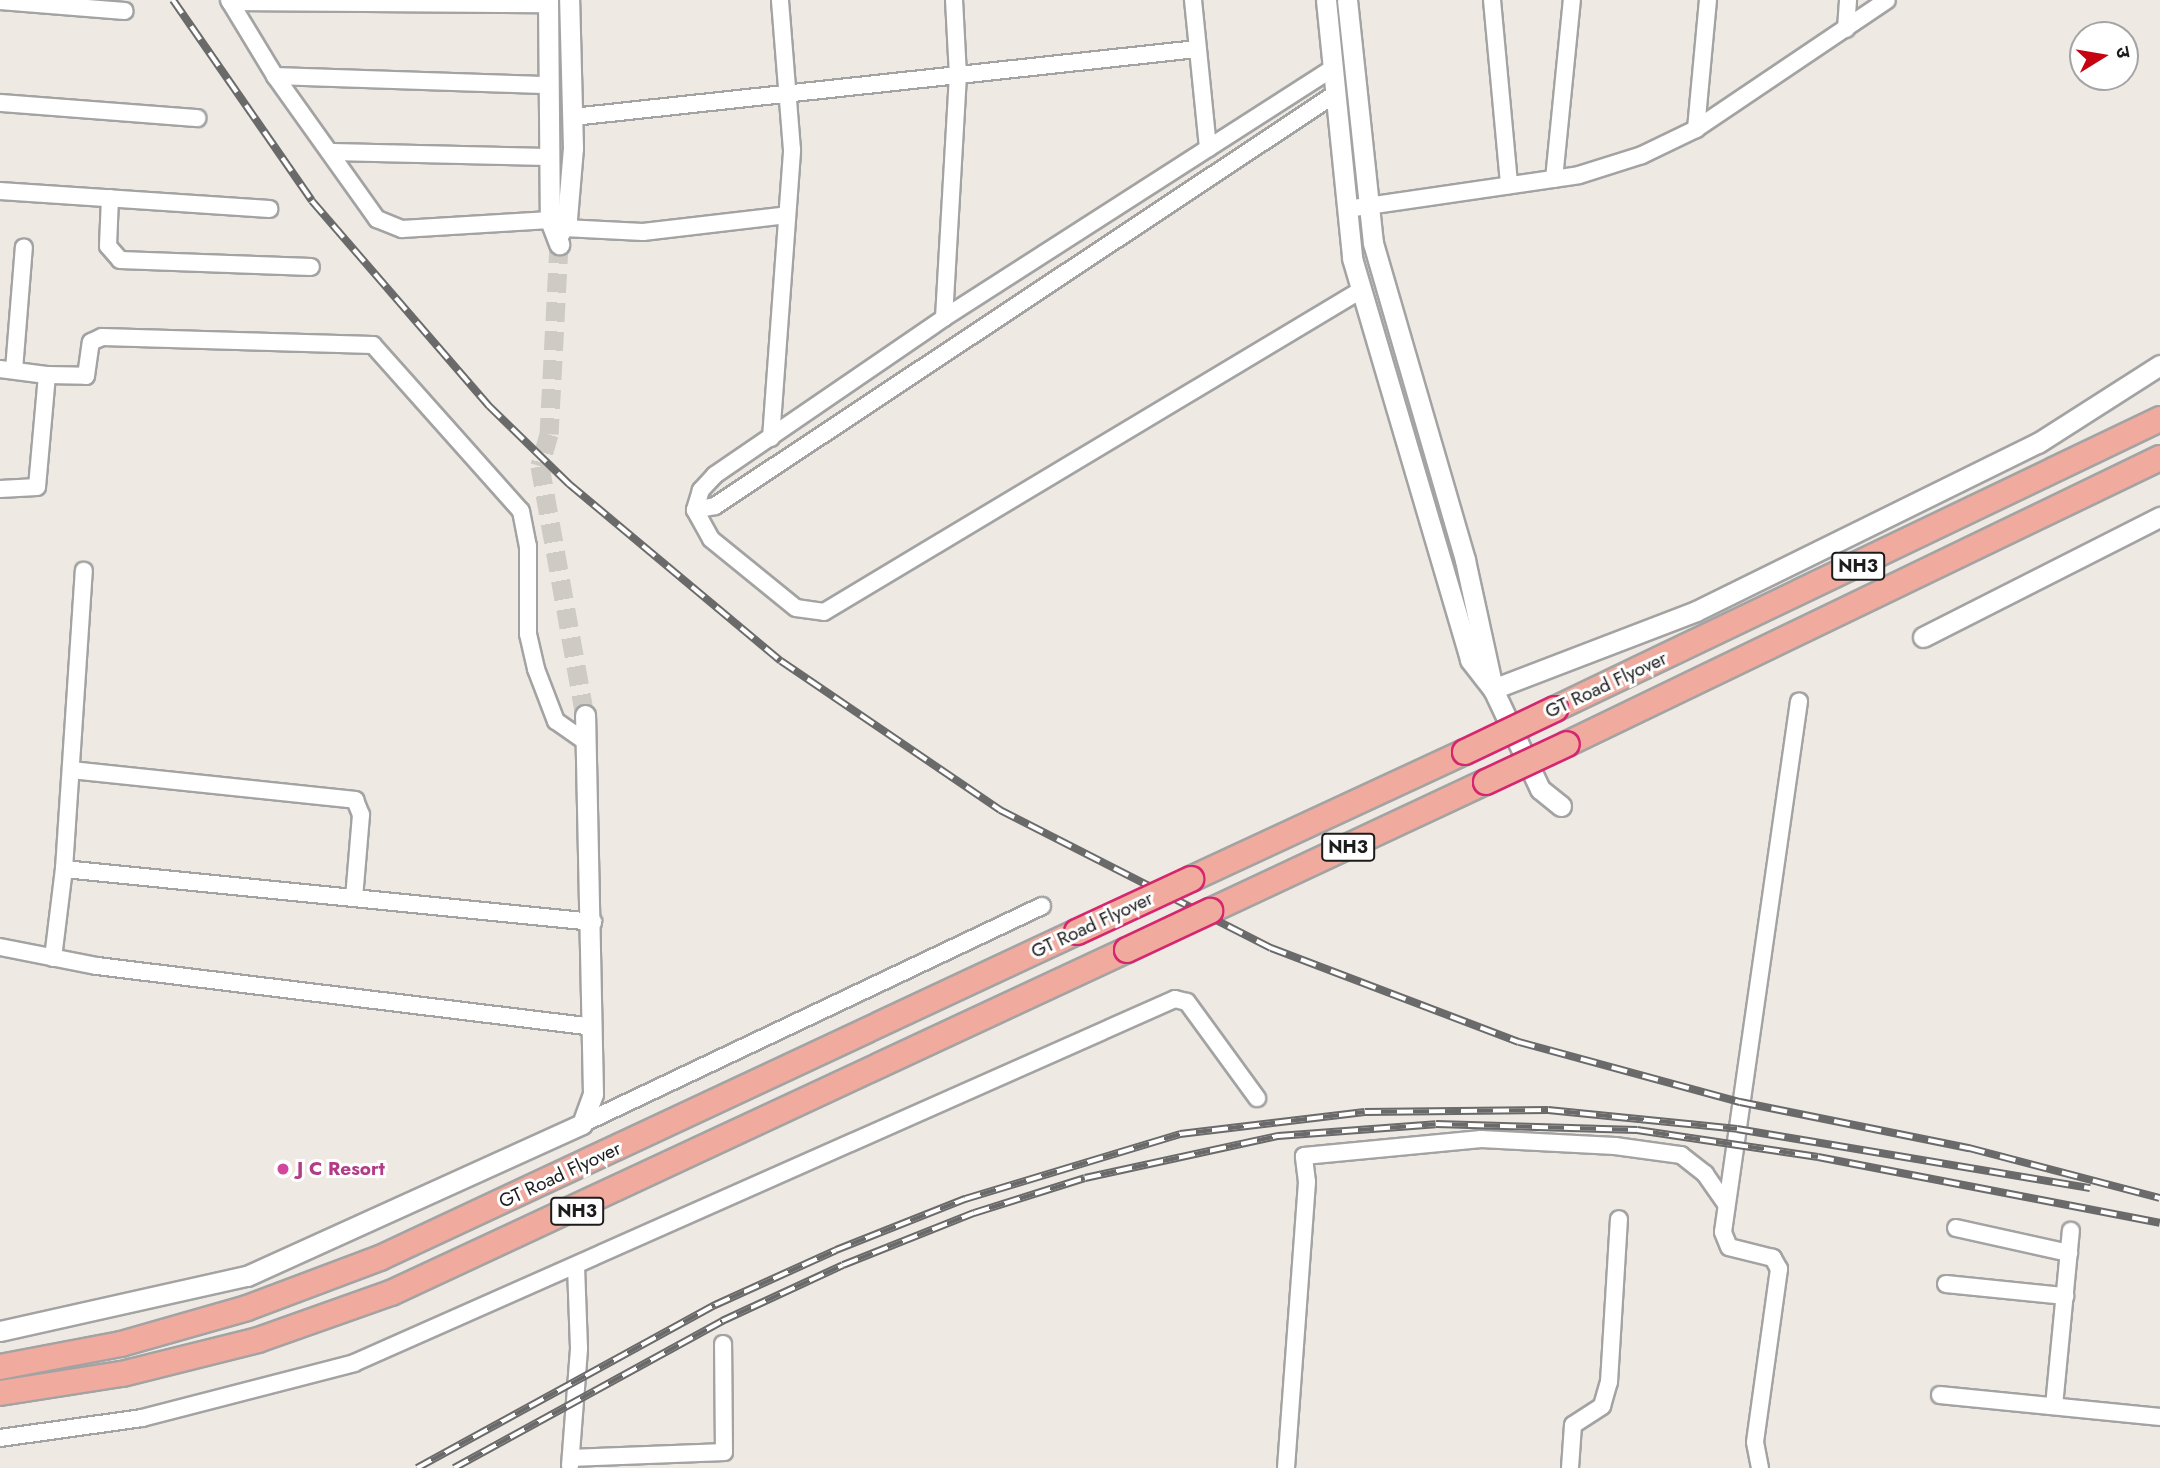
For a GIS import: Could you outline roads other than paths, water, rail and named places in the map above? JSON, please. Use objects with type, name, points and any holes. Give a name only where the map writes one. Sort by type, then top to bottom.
[{"type":"highway","name":"GT Road Flyover","points":[[0,1367],[121,1344],[222,1315],[380,1258],[1465,752],[2160,419]]},
{"type":"highway","name":"GT Road Flyover","points":[[0,1394],[122,1374],[258,1340],[391,1293],[1486,782],[2160,458]]},
{"type":"street","points":[[558,232],[573,117],[569,0]]},
{"type":"street","points":[[771,438],[787,215],[790,90],[780,0]]},
{"type":"street","points":[[944,318],[958,76],[954,0]]},
{"type":"street","points":[[1193,0],[1208,148]]},
{"type":"street","points":[[1326,0],[1347,209],[1361,290],[1470,660],[1493,690],[1540,789],[1561,806]]},
{"type":"street","points":[[1347,0],[1373,243],[1489,653],[1493,690]]},
{"type":"street","points":[[1492,0],[1510,185]]},
{"type":"street","points":[[1554,179],[1572,0]]},
{"type":"street","points":[[1696,129],[1708,0]]},
{"type":"street","points":[[1846,29],[1848,0]]},
{"type":"street","points":[[1347,209],[1554,179],[1642,155],[1696,129],[1887,0]]},
{"type":"street","points":[[0,1],[125,11]]},
{"type":"street","points":[[230,1],[548,2],[550,157],[558,232]]},
{"type":"street","points":[[230,1],[275,76],[377,219],[392,226],[634,232],[787,215]]},
{"type":"street","points":[[573,117],[790,90],[958,76],[1197,49]]},
{"type":"street","points":[[1333,68],[944,318],[715,475],[701,490],[695,510],[711,540],[796,608],[824,611],[1361,290]]},
{"type":"street","points":[[275,76],[550,85]]},
{"type":"street","points":[[695,510],[715,506],[1335,94]]},
{"type":"street","points":[[0,103],[197,118]]},
{"type":"street","points":[[330,152],[550,157]]},
{"type":"street","points":[[0,191],[270,209]]},
{"type":"street","points":[[110,198],[108,246],[120,260],[311,267]]},
{"type":"street","points":[[24,247],[7,369],[47,375],[86,376],[91,342],[102,337],[373,345],[521,511],[528,546],[528,634],[536,669],[556,721],[586,743]]},
{"type":"street","points":[[1493,690],[1709,605],[2038,443],[2160,365]]},
{"type":"street","points":[[0,489],[37,487],[47,375]]},
{"type":"street","points":[[1923,638],[2160,517]]},
{"type":"street","points":[[53,958],[64,869],[84,571]]},
{"type":"street","points":[[1760,1468],[1755,1442],[1779,1269],[1773,1258],[1729,1247],[1723,1232],[1725,1203],[1799,701]]},
{"type":"street","points":[[582,1124],[593,1094],[593,922],[585,715]]},
{"type":"street","points":[[71,770],[355,800],[361,814],[354,898]]},
{"type":"street","points":[[64,869],[593,922]]},
{"type":"street","points":[[0,1331],[247,1276],[582,1124],[1042,906]]},
{"type":"street","points":[[0,947],[53,958],[591,1027]]},
{"type":"street","points":[[0,1438],[142,1418],[280,1385],[354,1363],[576,1268],[1175,999],[1187,1002],[1257,1098]]},
{"type":"street","points":[[1286,1468],[1307,1182],[1304,1156],[1482,1139],[1615,1146],[1681,1156],[1704,1174],[1725,1203]]},
{"type":"street","points":[[1570,1468],[1573,1425],[1602,1406],[1609,1382],[1619,1219]]},
{"type":"street","points":[[1956,1228],[2069,1253]]},
{"type":"street","points":[[2053,1406],[2071,1231]]},
{"type":"street","points":[[576,1268],[579,1348],[570,1463],[724,1452],[723,1344]]},
{"type":"street","points":[[1947,1284],[2065,1296]]},
{"type":"street","points":[[1940,1395],[2160,1417]]},
{"type":"tunnel","points":[[559,244],[549,434],[540,466],[585,715]]},
{"type":"railway","points":[[173,0],[312,201],[489,406],[569,484],[781,661],[1000,810],[1271,948],[1519,1042],[1740,1102],[1969,1148],[2160,1198]]},
{"type":"railway","points":[[417,1468],[715,1305],[836,1250],[965,1199],[1180,1134],[1365,1112],[1548,1110],[1737,1129],[2090,1188]]},
{"type":"railway","points":[[454,1468],[722,1321],[843,1265],[974,1213],[1085,1178],[1278,1136],[1436,1124],[1637,1130],[1818,1157],[2160,1223]]},
{"type":"place","name":"J C Resort","points":[[283,1169]]}]
